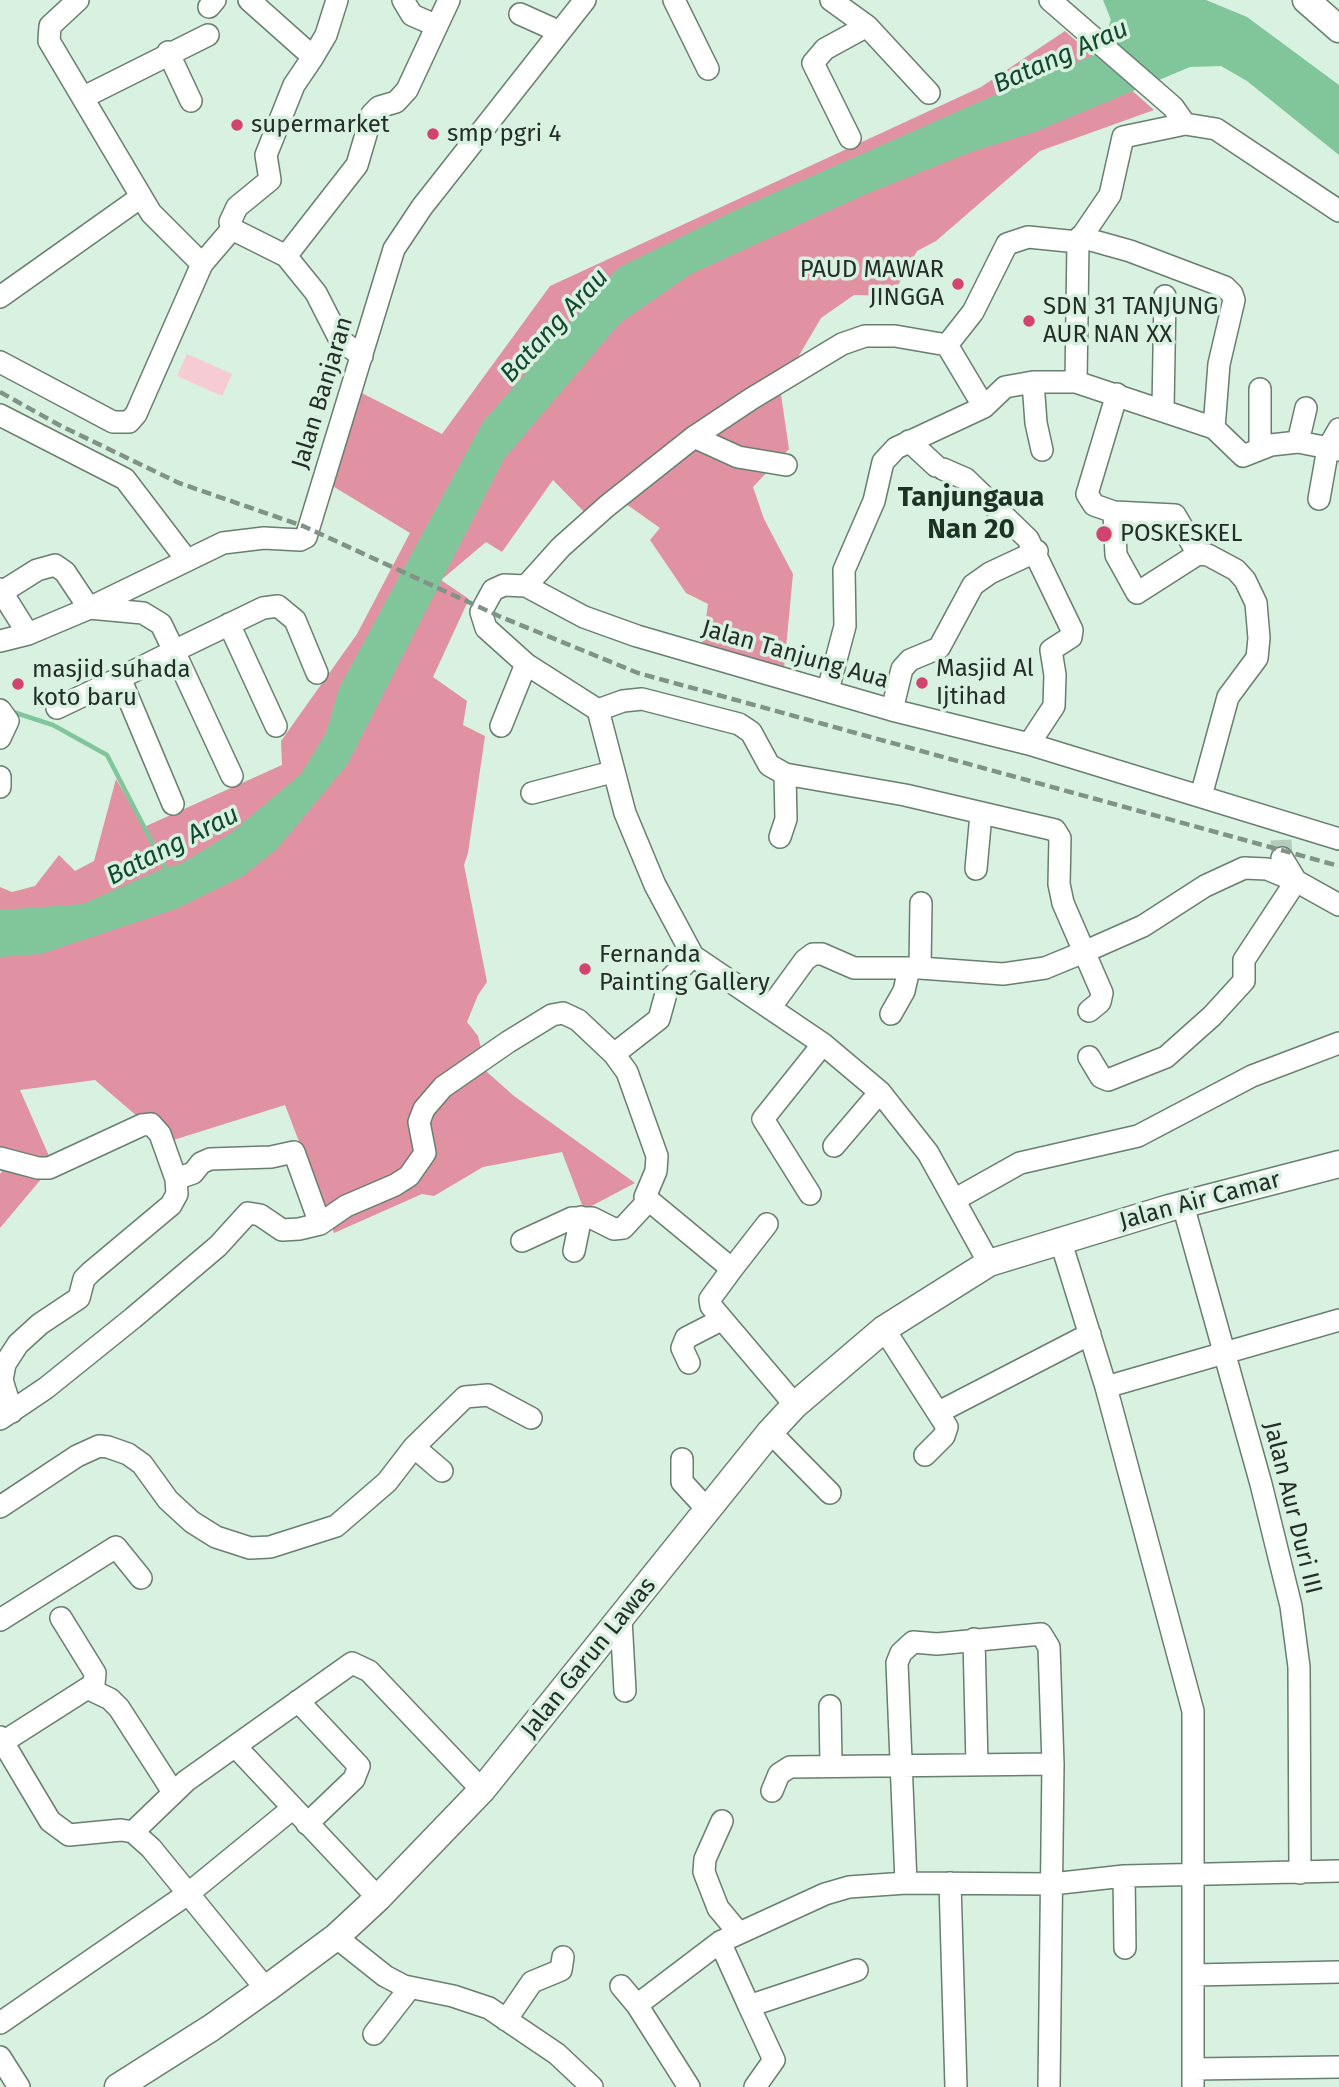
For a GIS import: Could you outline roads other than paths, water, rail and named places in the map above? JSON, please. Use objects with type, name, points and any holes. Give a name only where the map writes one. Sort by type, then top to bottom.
[{"type":"main road","points":[[1306,0],[1339,29]]},
{"type":"main road","name":"Jalan Air Camar","points":[[1060,1239],[1339,1164]]},
{"type":"main road","name":"Jalan Garun Lawas","points":[[118,2087],[211,2028],[265,1989],[336,1937],[378,1898],[482,1790],[621,1619],[706,1508],[795,1405],[884,1329],[989,1263],[1060,1239]]},
{"type":"street","points":[[78,0],[56,19],[48,36],[141,197],[159,223],[202,264]]},
{"type":"street","points":[[249,0],[313,57]]},
{"type":"street","points":[[337,0],[326,35],[295,85],[266,155],[265,162],[271,178],[235,210],[230,222],[232,229],[286,256],[316,293],[340,340],[362,356]]},
{"type":"street","points":[[403,0],[412,15],[435,25]]},
{"type":"street","points":[[286,256],[357,166],[372,114],[379,107],[396,102],[407,90],[435,25],[449,0]]},
{"type":"street","points":[[674,0],[708,69]]},
{"type":"street","points":[[831,0],[867,26],[929,93]]},
{"type":"street","points":[[1050,0],[1179,115],[1226,134],[1339,211]]},
{"type":"street","name":"Jalan Banjaran","points":[[0,641],[28,634],[89,608],[186,559],[231,541],[264,538],[300,540],[306,537],[386,269],[404,232],[583,1]]},
{"type":"street","points":[[520,14],[560,32]]},
{"type":"street","points":[[850,138],[813,63],[825,49],[867,26]]},
{"type":"street","points":[[84,97],[168,52],[208,35]]},
{"type":"street","points":[[168,52],[191,101]]},
{"type":"street","points":[[1076,382],[1079,239],[1100,214],[1110,195],[1121,139],[1179,115]]},
{"type":"street","points":[[0,297],[141,197]]},
{"type":"street","points":[[0,362],[113,422],[130,422],[136,414],[202,264],[232,229]]},
{"type":"street","points":[[947,345],[973,312],[1007,244],[1028,237],[1079,239],[1130,251],[1226,287],[1232,293],[1234,300],[1219,364],[1214,428]]},
{"type":"street","points":[[1163,409],[1165,296]]},
{"type":"street","points":[[947,345],[883,335],[854,339],[751,399],[694,438],[607,506],[561,547],[526,586],[495,589],[487,597],[481,612],[486,628],[526,664],[598,710],[612,772],[655,885],[693,956],[823,1044],[880,1092],[920,1141],[989,1263]]},
{"type":"street","points":[[947,345],[984,407]]},
{"type":"street","points":[[1033,382],[1036,423],[1042,450]]},
{"type":"street","points":[[828,690],[845,626],[842,578],[874,501],[883,462],[896,448],[984,407],[1005,387],[1033,382],[1076,382],[1214,428],[1241,455],[1271,444],[1298,442],[1334,449]]},
{"type":"street","points":[[1260,389],[1260,449]]},
{"type":"street","points":[[1116,394],[1087,494],[1094,505],[1114,512],[1175,515],[1198,555]]},
{"type":"street","points":[[1298,442],[1306,408]]},
{"type":"street","points":[[0,415],[125,479],[186,559]]},
{"type":"street","points":[[1319,499],[1339,429]]},
{"type":"street","points":[[694,438],[737,457],[786,465]]},
{"type":"street","points":[[909,441],[940,468],[957,473],[972,484],[1019,528],[1037,551],[1072,632],[1051,650],[1055,675],[1054,706],[1030,744]]},
{"type":"street","points":[[1114,512],[1116,555],[1137,593],[1198,555],[1218,558],[1245,580],[1256,603],[1259,638],[1254,664],[1228,697],[1201,796]]},
{"type":"street","points":[[892,710],[902,669],[910,660],[939,648],[973,585],[990,573],[1037,551]]},
{"type":"street","points":[[28,634],[1,590],[37,570],[55,565],[65,572],[89,608],[150,616],[165,630],[232,776]]},
{"type":"street","name":"Jalan Tanjung Aua","points":[[526,586],[584,617],[637,636],[892,710],[1030,744],[1201,796],[1281,841],[1339,839]]},
{"type":"street","points":[[57,708],[270,606],[286,610],[295,620],[317,673]]},
{"type":"street","points":[[229,624],[276,726]]},
{"type":"street","points":[[501,726],[526,664]]},
{"type":"street","points":[[120,678],[173,804]]},
{"type":"street","points":[[598,710],[623,701],[642,699],[739,724],[751,732],[771,766],[785,774],[905,795],[1058,832],[1061,897],[1102,993],[1100,1002],[1089,1011]]},
{"type":"street","points":[[0,710],[8,721],[0,738]]},
{"type":"street","points":[[532,793],[612,772]]},
{"type":"street","points":[[780,837],[786,819],[785,774]]},
{"type":"street","points":[[0,777],[0,787]]},
{"type":"street","points":[[976,869],[981,814]]},
{"type":"street","points":[[1281,841],[1296,881]]},
{"type":"street","points":[[770,1008],[792,976],[813,954],[822,954],[853,968],[914,968],[1003,974],[1045,968],[1143,926],[1205,886],[1244,868],[1267,869],[1296,881],[1339,905]]},
{"type":"street","points":[[1089,1057],[1101,1077],[1108,1080],[1166,1057],[1212,1016],[1244,981],[1244,960],[1296,881]]},
{"type":"street","points":[[891,1014],[914,968],[921,903]]},
{"type":"street","points":[[614,1054],[659,1019],[670,979],[693,956]]},
{"type":"street","points":[[6,1415],[134,1318],[218,1247],[248,1213],[260,1215],[282,1230],[320,1224],[346,1206],[386,1190],[409,1176],[425,1153],[419,1122],[424,1109],[443,1087],[454,1077],[552,1016],[563,1013],[572,1016],[614,1054],[633,1084],[657,1156],[656,1171],[645,1195],[648,1201],[732,1269]]},
{"type":"street","points":[[954,1200],[1020,1163],[1138,1136],[1274,1065],[1339,1043]]},
{"type":"street","points":[[810,1194],[763,1119],[823,1044]]},
{"type":"street","points":[[834,1146],[880,1092]]},
{"type":"street","points":[[0,1158],[38,1168],[49,1168],[142,1125],[151,1124],[160,1134],[176,1178],[177,1194],[174,1201],[84,1279],[79,1298],[40,1324],[10,1354],[2,1380],[6,1415]]},
{"type":"street","points":[[176,1178],[194,1173],[201,1163],[210,1159],[271,1157],[294,1152],[320,1224]]},
{"type":"street","points":[[522,1241],[563,1221],[581,1217],[619,1229],[648,1201]]},
{"type":"street","name":"Jalan Aur Duri III","points":[[1184,1205],[1261,1484],[1291,1606],[1299,1667],[1300,1873]]},
{"type":"street","points":[[573,1251],[581,1217]]},
{"type":"street","points":[[766,1224],[710,1299],[711,1306],[795,1405]]},
{"type":"street","points":[[1060,1239],[1105,1387],[1193,1711],[1193,2078],[1339,2067]]},
{"type":"street","points":[[689,1363],[682,1348],[686,1338],[721,1320]]},
{"type":"street","points":[[1105,1387],[1223,1351],[1339,1320]]},
{"type":"street","points":[[884,1329],[947,1427],[946,1433],[925,1455]]},
{"type":"street","points":[[939,1412],[1090,1334]]},
{"type":"street","points":[[0,1507],[77,1456],[99,1446],[108,1447],[128,1454],[142,1464],[167,1500],[216,1537],[250,1548],[270,1547],[336,1525],[387,1482],[414,1447],[456,1402],[472,1394],[488,1395],[531,1418]]},
{"type":"street","points":[[770,1432],[830,1493]]},
{"type":"street","points":[[414,1447],[442,1471]]},
{"type":"street","points":[[682,1459],[682,1482],[706,1508]]},
{"type":"street","points":[[0,1619],[116,1547],[141,1578]]},
{"type":"street","points":[[61,1618],[95,1674],[95,1681],[89,1689],[1,1739],[44,1814],[62,1832],[73,1835],[113,1830],[133,1832],[151,1847],[265,1989]]},
{"type":"street","points":[[621,1619],[625,1690]]},
{"type":"street","points":[[906,1883],[897,1663],[901,1653],[914,1643],[937,1644],[1035,1632],[1046,1639],[1049,1647],[1053,1764],[1049,2087]]},
{"type":"street","points":[[975,1639],[977,1764]]},
{"type":"street","points":[[133,1832],[173,1792],[342,1667],[358,1663],[369,1671],[482,1790]]},
{"type":"street","points":[[89,1689],[110,1699],[119,1707],[173,1792]]},
{"type":"street","points":[[0,2023],[354,1779],[359,1768],[298,1701]]},
{"type":"street","points":[[830,1706],[831,1765]]},
{"type":"street","points":[[236,1747],[378,1898]]},
{"type":"street","points":[[772,1791],[779,1774],[787,1768],[831,1765],[903,1767],[1053,1764]]},
{"type":"street","points":[[722,1821],[705,1859],[705,1872],[729,1937],[749,2006],[774,2060],[755,2087]]},
{"type":"street","points":[[637,2005],[729,1937],[837,1890],[906,1883],[1052,1884],[1124,1876],[1339,1871]]},
{"type":"street","points":[[1124,1876],[1125,1948]]},
{"type":"street","points":[[950,1883],[956,2087]]},
{"type":"street","points":[[336,1937],[385,1976],[409,1989],[474,2003],[506,2020],[570,2064],[592,2087]]},
{"type":"street","points":[[506,2020],[532,1982],[561,1970],[563,1957]]},
{"type":"street","points":[[749,2006],[857,1970]]},
{"type":"street","points":[[1193,1975],[1339,1972]]},
{"type":"street","points":[[621,1986],[637,2005],[689,2087]]},
{"type":"street","points":[[374,2034],[409,1989]]},
{"type":"street","points":[[0,2057],[19,2087]]},
{"type":"waterway","name":"Batang Arau","points":[[13,712],[53,725],[107,755],[168,873]]},
{"type":"tunnel","points":[[1281,840],[1282,858]]},
{"type":"railway","points":[[0,392],[61,426],[179,483],[303,526],[501,617],[638,673],[1339,866]]},
{"type":"place","name":"supermarket","points":[[237,125]]},
{"type":"place","name":"smp pgri 4","points":[[433,134]]},
{"type":"place","name":"PAUD MAWAR JINGGA","points":[[958,284]]},
{"type":"place","name":"SDN 31 TANJUNG AUR NAN XX","points":[[1029,321]]},
{"type":"place","name":"POSKESKEL","points":[[1104,534]]},
{"type":"place","name":"Masjid Al Ijtihad","points":[[922,683]]},
{"type":"place","name":"masjid suhada koto baru","points":[[18,684]]},
{"type":"place","name":"Fernanda Painting Gallery","points":[[585,969]]},
{"type":"district","name":"Tanjungaua Nan 20","points":[[971,514]]}]
